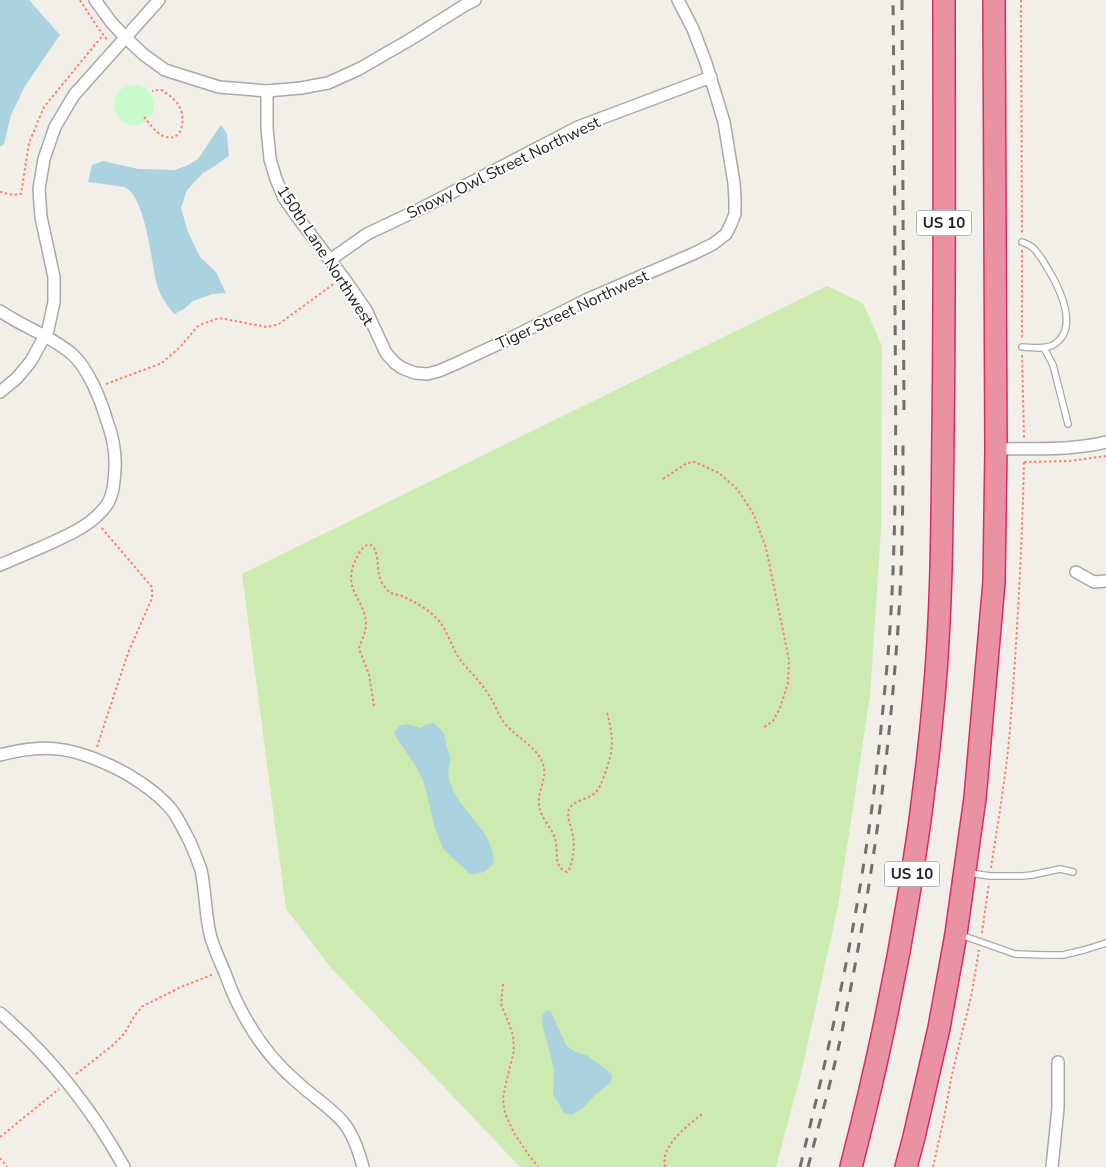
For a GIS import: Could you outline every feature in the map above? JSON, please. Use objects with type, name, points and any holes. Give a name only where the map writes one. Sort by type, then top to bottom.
[{"type":"highway","name":"US 10","points":[[852,1167],[886,1014],[905,914],[924,792],[934,696],[942,577],[944,0]]},
{"type":"highway","name":"US 10","points":[[906,1167],[938,1028],[956,934],[975,798],[994,582],[996,450],[994,0]]},
{"type":"street","points":[[95,0],[125,37],[143,54],[165,70],[219,87],[267,91],[328,83],[359,69],[475,0]]},
{"type":"street","points":[[0,392],[17,378],[31,361],[48,330],[54,302],[54,278],[41,217],[39,189],[44,159],[55,127],[74,95],[159,0]]},
{"type":"street","points":[[678,0],[693,29],[711,78]]},
{"type":"street","name":"Tiger Street Northwest","points":[[415,373],[427,374],[455,364],[588,299],[695,253],[713,244],[726,234],[735,214],[734,183],[724,122],[711,78]]},
{"type":"street","name":"Snowy Owl Street Northwest","points":[[330,260],[367,234],[424,207],[578,126],[711,78]]},
{"type":"street","name":"150th Lane Northwest","points":[[267,91],[267,128],[270,159],[284,198],[366,310],[386,353],[402,368],[415,373]]},
{"type":"street","points":[[0,311],[72,354],[80,363],[88,375],[106,415],[112,434],[115,457],[114,486],[108,502],[96,517],[72,534],[0,564]]},
{"type":"street","points":[[996,450],[1074,447],[1106,442]]},
{"type":"street","points":[[1076,572],[1094,582],[1106,582]]},
{"type":"street","points":[[0,755],[19,750],[57,748],[95,758],[123,771],[153,792],[170,808],[193,848],[200,869],[211,938],[237,1004],[260,1043],[296,1081],[344,1123],[357,1148],[363,1167]]},
{"type":"street","points":[[0,1013],[36,1046],[67,1082],[104,1132],[124,1167]]},
{"type":"street","points":[[1052,1167],[1058,1108],[1058,1062]]},
{"type":"lane","points":[[1022,242],[1031,246],[1040,256],[1057,284],[1065,306],[1066,326],[1061,337],[1052,346],[1044,348],[1022,347]]},
{"type":"lane","points":[[1044,348],[1052,365],[1068,424]]},
{"type":"lane","points":[[965,873],[990,876],[1032,876],[1060,869],[1073,872]]},
{"type":"lane","points":[[956,934],[1016,954],[1063,954],[1106,943]]},
{"type":"path","points":[[80,0],[103,35],[115,48]]},
{"type":"path","points":[[1021,0],[1024,438]]},
{"type":"path","points":[[144,117],[164,137],[176,135],[183,125],[181,108],[177,102],[160,90],[152,91]]},
{"type":"path","points":[[94,388],[162,362],[199,325],[218,318],[267,327],[279,324],[343,277]]},
{"type":"path","points":[[932,1167],[971,997],[1001,804],[1010,730],[1020,595],[1024,462],[1070,461],[1106,456]]},
{"type":"path","points":[[663,479],[680,467],[695,462],[719,474],[737,489],[754,515],[762,534],[789,660],[788,683],[780,708],[773,721],[763,728]]},
{"type":"path","points":[[95,758],[128,653],[152,598],[152,588],[96,517]]},
{"type":"path","points":[[374,706],[369,674],[359,649],[366,624],[351,582],[354,562],[359,552],[364,546],[370,545],[373,546],[377,553],[379,576],[389,592],[414,602],[439,621],[458,655],[490,695],[506,725],[539,756],[544,769],[544,777],[538,798],[540,810],[555,838],[557,864],[567,872],[574,854],[574,837],[568,814],[570,807],[593,795],[599,789],[612,754],[612,735],[607,712]]},
{"type":"path","points":[[0,1137],[112,1046],[124,1034],[142,1006],[181,987],[224,971]]},
{"type":"path","points":[[504,984],[501,1004],[513,1036],[514,1051],[503,1099],[505,1112],[514,1133],[538,1167]]},
{"type":"path","points":[[665,1167],[665,1154],[671,1143],[704,1113]]},
{"type":"path","points":[[0,1158],[7,1167]]},
{"type":"green space","points":[[134,85],[148,91],[154,105],[148,119],[134,125],[120,119],[114,105],[120,91]]},
{"type":"green space","points":[[827,286],[863,303],[882,346],[881,529],[870,696],[838,906],[802,1070],[776,1167],[520,1167],[331,968],[286,909],[242,574]]},
{"type":"water","points":[[0,0],[29,0],[60,35],[25,86],[11,115],[4,144],[0,147]]},
{"type":"water","points":[[221,125],[227,134],[229,156],[203,173],[187,190],[181,208],[188,232],[200,257],[216,272],[226,293],[213,294],[193,301],[184,309],[174,314],[158,289],[147,232],[133,194],[126,188],[88,182],[92,165],[103,161],[138,169],[174,170],[198,159]]},
{"type":"water","points":[[434,723],[441,729],[446,740],[450,756],[449,778],[454,793],[482,830],[492,850],[494,862],[481,873],[470,874],[443,849],[434,825],[425,786],[417,768],[394,734],[402,725],[421,728],[426,724]]},
{"type":"water","points":[[550,1010],[566,1045],[575,1052],[586,1055],[612,1075],[611,1082],[583,1108],[571,1115],[564,1113],[553,1094],[554,1069],[542,1023],[542,1016],[545,1011]]},
{"type":"railway","points":[[800,1167],[837,1009],[860,889],[876,777],[888,655],[893,570],[896,442],[893,0]]},
{"type":"railway","points":[[902,0],[904,415]]},
{"type":"railway","points":[[808,1167],[835,1065],[848,1001],[866,903],[881,803],[898,628],[902,548],[903,443]]}]
